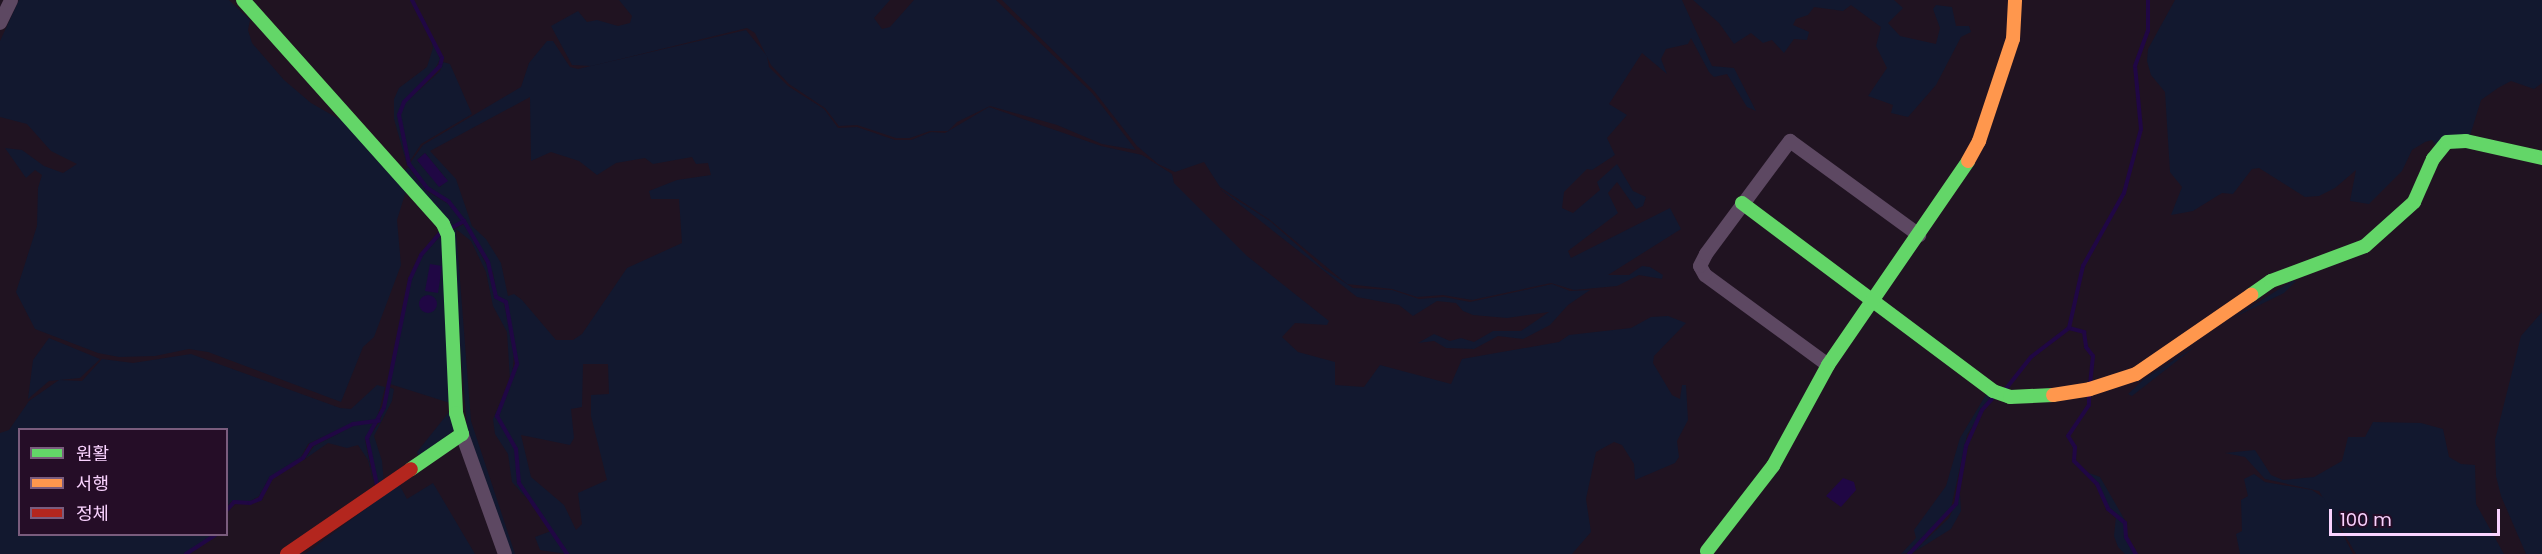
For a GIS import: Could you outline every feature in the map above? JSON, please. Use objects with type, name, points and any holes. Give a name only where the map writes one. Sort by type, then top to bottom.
[{"type":"street","points":[[0,23],[11,0]]},
{"type":"street","points":[[243,0],[446,229],[457,352],[456,413],[505,554]]},
{"type":"street","points":[[1707,551],[1773,466],[1828,365],[1918,234],[1946,199],[1979,141],[2013,39],[2015,0]]},
{"type":"street","points":[[1828,365],[1705,275],[1700,266],[1742,203],[1790,141],[1918,234]]},
{"type":"street","points":[[1742,203],[1871,301],[2001,395],[2037,398],[2117,382],[2154,364],[2271,281],[2312,263],[2350,254],[2373,241],[2414,202],[2433,159],[2446,142],[2466,141],[2542,158]]},
{"type":"street","points":[[287,554],[462,434]]},
{"type":"shaded area","points":[[19,0],[229,0],[250,20],[248,30],[252,43],[284,80],[311,103],[346,123],[406,191],[397,220],[401,265],[374,337],[363,347],[341,402],[208,352],[189,349],[155,356],[119,357],[98,353],[35,329],[16,292],[37,226],[38,188],[42,175],[35,170],[26,178],[5,148],[22,150],[44,166],[63,173],[77,164],[51,151],[27,124],[0,117],[0,41]]},
{"type":"shaded area","points":[[411,0],[424,19],[430,34]]},
{"type":"shaded area","points":[[619,0],[890,0],[874,18],[882,29],[890,27],[914,0],[996,0],[1092,93],[1136,150],[1102,144],[1057,125],[990,106],[957,122],[948,131],[930,131],[910,138],[896,138],[857,125],[839,126],[825,108],[789,84],[771,65],[755,33],[747,28],[592,66],[572,65],[551,26],[578,11],[587,22],[597,20],[618,26],[630,23],[632,16]]},
{"type":"shaded area","points":[[1002,0],[1682,0],[1712,66],[1734,68],[1756,111],[1747,107],[1727,74],[1714,77],[1709,72],[1691,38],[1688,44],[1666,49],[1661,59],[1667,74],[1642,53],[1609,104],[1627,115],[1607,138],[1615,155],[1592,170],[1587,169],[1564,192],[1562,208],[1573,213],[1600,190],[1597,182],[1617,164],[1633,191],[1646,197],[1643,206],[1636,209],[1617,182],[1608,193],[1618,213],[1568,251],[1571,258],[1670,208],[1681,229],[1608,275],[1629,275],[1642,266],[1650,267],[1663,275],[1662,279],[1639,275],[1617,286],[1574,290],[1551,283],[1472,300],[1443,295],[1417,297],[1392,289],[1347,284],[1270,220],[1220,187],[1204,162],[1175,172],[1158,164],[1137,146],[1094,91]]},
{"type":"shaded area","points":[[1693,0],[1894,0],[1903,8],[1888,23],[1900,36],[1936,44],[1940,28],[1933,9],[1936,5],[1952,7],[1956,26],[1969,26],[1971,32],[1961,37],[1936,85],[1908,117],[1891,113],[1893,105],[1868,96],[1887,68],[1876,46],[1881,27],[1851,5],[1843,11],[1814,7],[1808,15],[1796,19],[1793,25],[1809,32],[1807,40],[1794,39],[1784,53],[1772,40],[1763,43],[1751,33],[1734,44],[1719,23]]},
{"type":"shaded area","points":[[2175,0],[2542,0],[2542,83],[2534,89],[2511,81],[2498,88],[2481,100],[2469,139],[2437,147],[2432,140],[2412,150],[2402,171],[2369,204],[2350,201],[2356,170],[2335,188],[2319,196],[2305,197],[2259,168],[2252,169],[2233,194],[2222,193],[2193,211],[2171,215],[2182,187],[2170,172],[2165,92],[2151,75],[2147,61],[2148,49]]},
{"type":"shaded area","points":[[746,30],[767,56],[769,67],[788,86],[824,109],[838,128],[857,127],[895,140],[911,140],[931,132],[945,133],[989,107],[1101,146],[1142,155],[1172,174],[1174,183],[1247,256],[1329,321],[1327,325],[1295,323],[1282,337],[1298,352],[1335,362],[1335,385],[1364,387],[1380,365],[1451,384],[1462,359],[1559,342],[1569,335],[1631,328],[1651,317],[1668,316],[1686,323],[1654,356],[1653,363],[1672,395],[1680,399],[1682,385],[1686,385],[1688,420],[1677,441],[1679,457],[1675,463],[1635,480],[1634,464],[1622,445],[1614,442],[1596,452],[1586,499],[1591,532],[1572,554],[568,554],[519,483],[517,449],[498,416],[517,364],[506,301],[497,296],[493,273],[471,229],[450,202],[428,188],[410,163],[423,145],[521,87],[529,63],[547,41],[553,41],[570,67],[578,69]],"holes":[[[530,97],[531,161],[551,152],[579,161],[597,175],[616,163],[645,158],[653,164],[692,157],[696,164],[708,163],[711,175],[677,180],[649,191],[651,199],[679,199],[682,243],[627,268],[582,334],[573,340],[556,340],[522,300],[514,294],[508,296],[501,263],[486,239],[472,226],[456,179],[430,151]],[[425,153],[447,180],[440,187],[417,160]],[[583,364],[608,364],[609,394],[591,395],[591,416],[607,480],[578,493],[582,524],[576,530],[564,505],[531,477],[521,435],[570,445],[574,438],[571,409],[582,407]]]},
{"type":"shaded area","points":[[430,34],[440,59],[432,75],[404,102],[398,113],[407,165],[394,119],[394,99],[399,88],[427,67],[433,48]]},
{"type":"shaded area","points":[[443,62],[450,64],[472,114],[421,144],[410,161],[400,115],[405,103],[440,71]]},
{"type":"shaded area","points":[[425,153],[448,181],[439,187],[417,160]]},
{"type":"shaded area","points":[[408,167],[427,191],[450,205],[462,221],[448,228],[401,175]]},
{"type":"shaded area","points":[[1220,189],[1270,221],[1324,269],[1353,288],[1392,290],[1419,299],[1444,297],[1470,302],[1552,284],[1570,291],[1590,290],[1568,305],[1550,325],[1523,339],[1498,336],[1474,349],[1446,348],[1434,341],[1418,343],[1434,334],[1450,341],[1461,338],[1474,342],[1493,331],[1521,331],[1549,312],[1507,318],[1473,315],[1463,311],[1456,303],[1437,301],[1413,316],[1399,305],[1357,297]]},
{"type":"shaded area","points":[[464,224],[489,269],[495,296],[504,303],[514,352],[512,381],[497,417],[516,451],[518,484],[527,499],[512,482],[508,454],[495,434],[493,419],[510,380],[507,332],[493,306],[486,272],[471,241],[456,229],[471,421],[515,554],[511,554],[467,429],[451,231]]},
{"type":"shaded area","points":[[442,234],[450,403],[390,384],[411,279],[423,255]]},
{"type":"shaded area","points":[[430,264],[442,266],[438,293],[425,291]]},
{"type":"shaded area","points":[[2292,281],[2296,281],[2284,293],[2233,318]]},
{"type":"shaded area","points":[[428,295],[434,298],[437,304],[434,310],[428,313],[422,310],[419,304],[422,298]]},
{"type":"shaded area","points":[[2542,312],[2542,554],[2526,554],[2501,496],[2496,476],[2495,440],[2521,336]]},
{"type":"shaded area","points":[[49,338],[100,359],[80,378],[49,381],[28,399],[33,360]]},
{"type":"shaded area","points":[[2196,346],[2132,396],[2128,394],[2144,379]]},
{"type":"shaded area","points":[[191,354],[340,408],[351,409],[377,385],[385,387],[376,420],[352,423],[308,444],[301,457],[269,478],[259,496],[249,502],[232,501],[228,505],[228,428],[18,428],[18,536],[212,536],[184,554],[0,554],[0,433],[9,430],[29,401],[59,380],[82,381],[102,359],[133,363]]},
{"type":"shaded area","points":[[389,387],[394,389],[392,401],[374,436],[382,461],[384,484],[379,487],[368,438],[380,422]]},
{"type":"shaded area","points":[[1987,393],[1991,396],[1967,435],[1951,508],[1907,553],[1901,554],[1916,538],[1914,530],[1946,486],[1960,438]]},
{"type":"shaded area","points":[[449,412],[457,428],[419,457],[417,452]]},
{"type":"shaded area","points":[[2373,422],[2421,423],[2443,429],[2449,457],[2461,464],[2475,465],[2476,504],[2504,554],[2356,554],[2319,491],[2265,479],[2245,457],[2225,453],[2255,450],[2271,475],[2283,480],[2314,477],[2342,461],[2348,437],[2365,437]]},
{"type":"shaded area","points":[[375,423],[365,440],[375,489],[368,460],[358,445],[347,448],[328,443],[305,459],[314,446],[355,425]]},
{"type":"shaded area","points":[[2081,470],[2100,477],[2126,522],[2109,509],[2098,483]]},
{"type":"shaded area","points":[[2254,474],[2265,482],[2312,490],[2324,498],[2353,554],[2240,554],[2236,534],[2242,531],[2241,500],[2248,496],[2244,479]]},
{"type":"shaded area","points":[[1843,478],[1854,482],[1856,490],[1841,507],[1826,496]]},
{"type":"shaded area","points":[[433,483],[475,554],[305,554],[399,484],[407,499]]},
{"type":"shaded area","points":[[1960,494],[1961,511],[1951,529],[1911,554],[1949,518]]},
{"type":"shaded area","points":[[2116,517],[2125,524],[2125,537],[2135,554],[2125,554],[2118,547],[2114,536]]},
{"type":"shaded area","points":[[551,531],[566,554],[540,550],[535,537]]},
{"type":"waterway","points":[[412,0],[442,58],[440,66],[404,102],[399,115],[409,164],[427,188],[449,202],[464,221],[488,262],[496,297],[506,302],[517,364],[497,416],[516,449],[519,483],[567,554]]},
{"type":"waterway","points":[[2005,390],[2031,357],[2069,328],[2083,266],[2124,193],[2141,129],[2135,66],[2148,31],[2148,0]]},
{"type":"waterway","points":[[451,228],[464,221]]},
{"type":"waterway","points":[[377,485],[367,438],[384,407],[410,279],[421,255],[440,233]]},
{"type":"waterway","points":[[2069,328],[2084,332],[2086,347],[2093,356],[2090,383]]},
{"type":"waterway","points":[[2089,396],[2089,405],[2068,436],[2075,447],[2074,461],[2097,484],[2108,509],[2125,523],[2126,537],[2136,554]]},
{"type":"waterway","points":[[1909,554],[1956,504],[1966,446],[1982,410],[1992,399]]},
{"type":"waterway","points":[[228,509],[234,502],[250,503],[260,499],[271,478],[303,458],[311,445],[353,424],[379,421]]},
{"type":"waterway","points":[[186,554],[214,536]]},
{"type":"traffic: fast","points":[[243,0],[443,224],[448,235],[456,413],[462,434],[411,469]]},
{"type":"traffic: fast","points":[[2251,295],[2271,281],[2365,246],[2414,202],[2433,159],[2447,142],[2466,141],[2542,158]]},
{"type":"traffic: fast","points":[[1707,551],[1773,466],[1828,365],[1968,161]]},
{"type":"traffic: fast","points":[[1742,203],[1993,391],[2010,397],[2053,395]]},
{"type":"traffic: slow","points":[[1968,161],[1979,141],[2013,39],[2015,0]]},
{"type":"traffic: slow","points":[[2053,395],[2090,389],[2136,374],[2251,295]]},
{"type":"traffic: jam","points":[[287,554],[411,469]]}]
